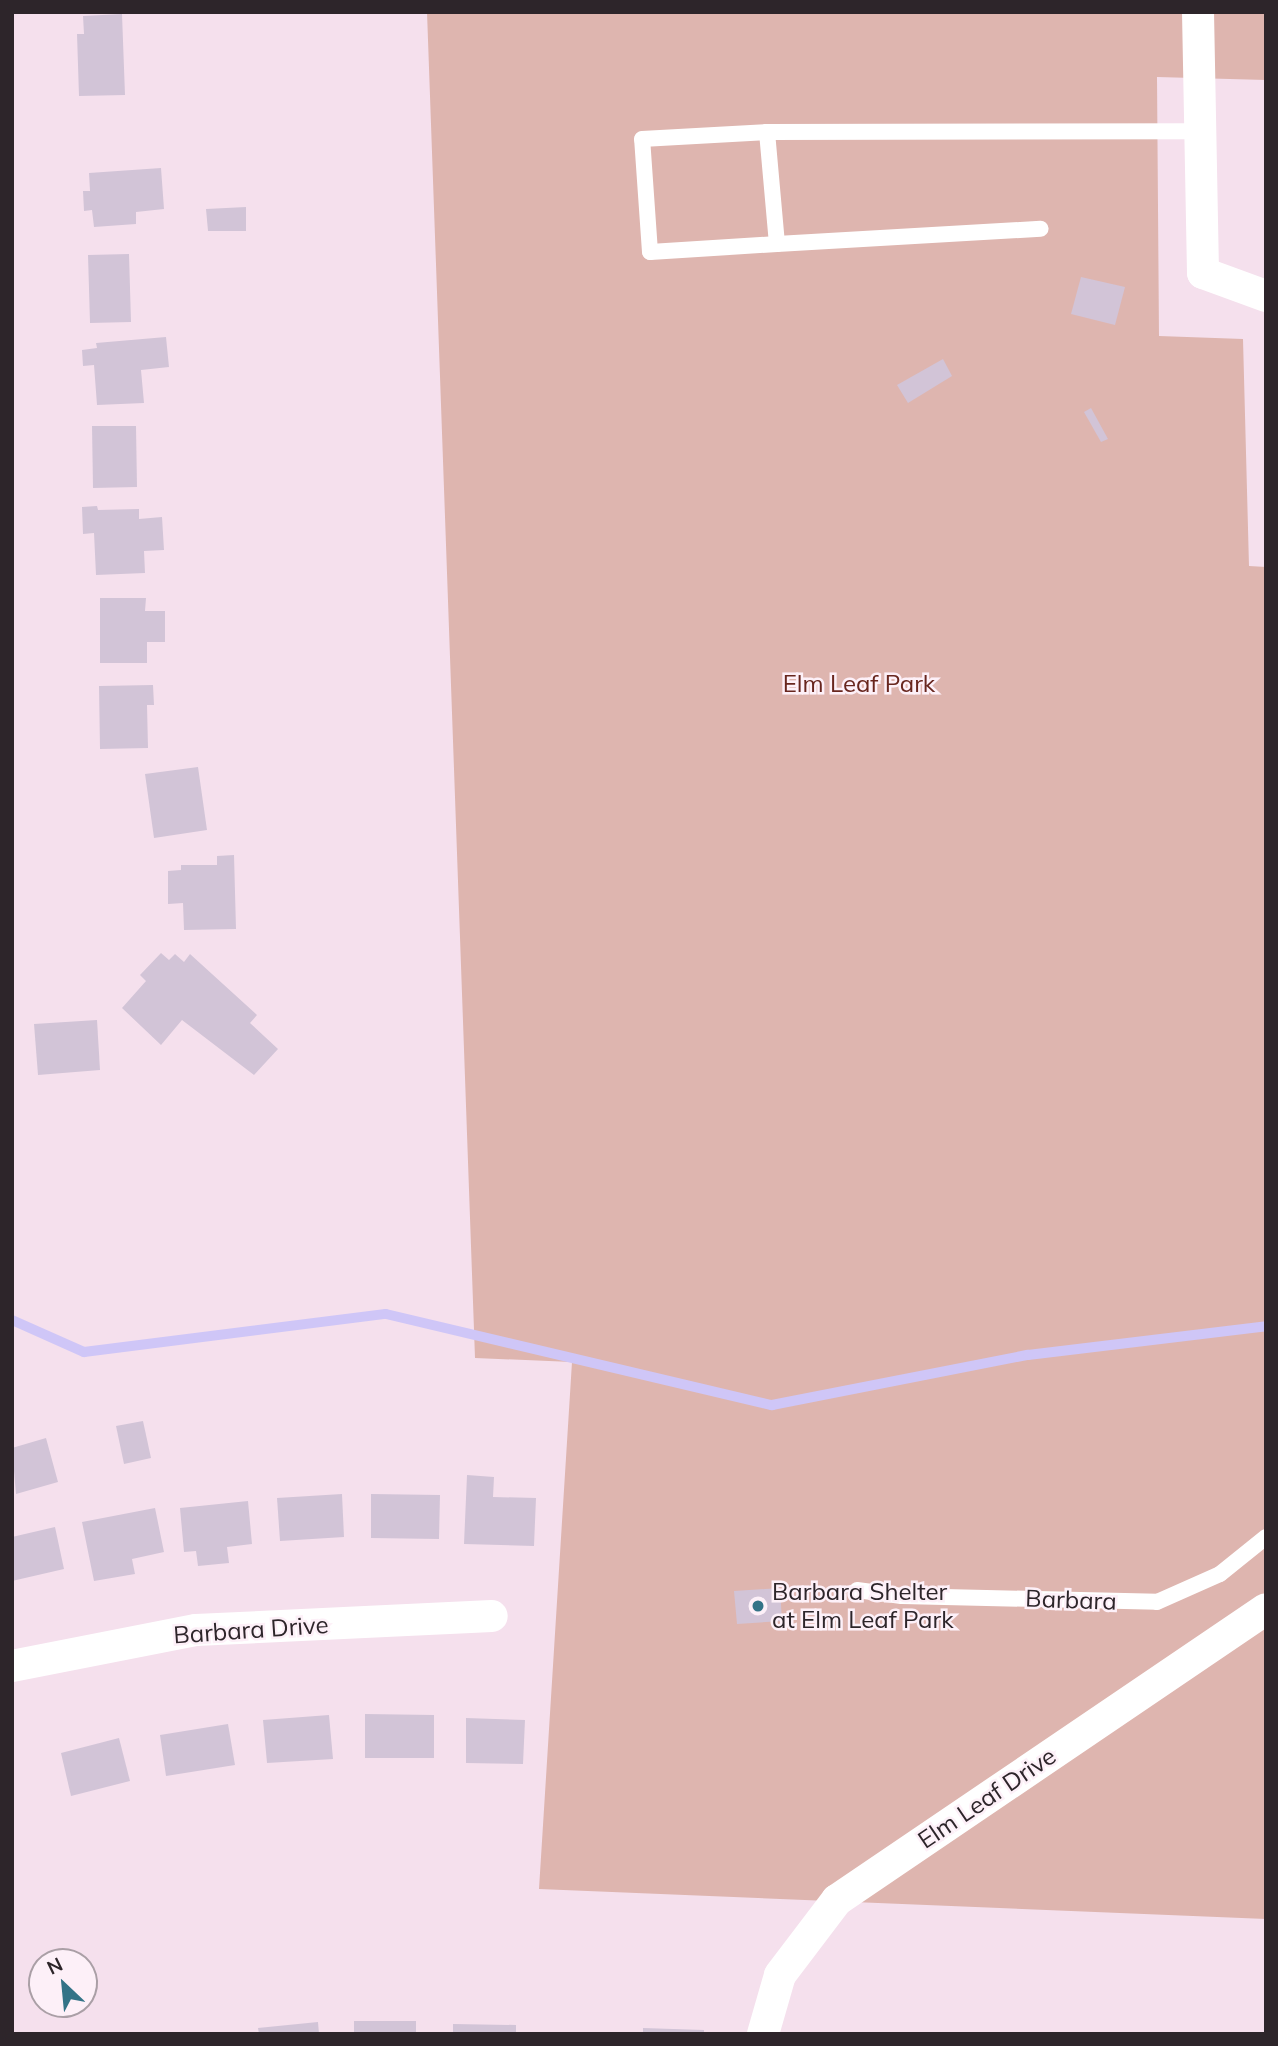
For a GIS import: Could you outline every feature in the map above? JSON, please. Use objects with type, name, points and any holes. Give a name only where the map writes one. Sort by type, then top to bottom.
[{"type":"street","points":[[1198,12],[1203,273],[1266,296]]},
{"type":"street","name":"Elm Leaf Drive","points":[[762,2034],[780,1975],[837,1900],[1266,1609]]},
{"type":"street","name":"Barbara Drive","points":[[12,1666],[196,1630],[492,1616]]},
{"type":"lane","points":[[1041,229],[650,252],[642,139],[768,132],[1200,131]]},
{"type":"lane","points":[[768,132],[777,244]]},
{"type":"lane","name":"Barbara","points":[[857,1590],[902,1596],[1157,1602],[1220,1574],[1266,1537]]},
{"type":"green space","name":"Elm Leaf Park","points":[[427,12],[1266,12],[1266,80],[1157,77],[1159,336],[1243,339],[1249,566],[1266,567],[1266,1919],[539,1889],[572,1362],[475,1358]]},
{"type":"building","points":[[122,14],[125,95],[79,96],[77,34],[84,34],[83,16]]},
{"type":"building","points":[[161,168],[164,209],[136,212],[136,224],[94,227],[92,210],[84,211],[83,191],[90,191],[89,173]]},
{"type":"building","points":[[246,207],[246,231],[208,231],[206,209]]},
{"type":"building","points":[[129,254],[131,322],[90,323],[88,255]]},
{"type":"building","points":[[1081,277],[1125,287],[1115,325],[1071,314]]},
{"type":"building","points":[[166,337],[169,367],[141,370],[144,403],[97,405],[94,365],[83,366],[82,350],[97,348],[96,343]]},
{"type":"building","points":[[943,359],[952,376],[908,403],[897,385]]},
{"type":"building","points":[[1091,408],[1108,439],[1101,442],[1084,412]]},
{"type":"building","points":[[92,426],[136,426],[137,487],[93,488]]},
{"type":"building","points":[[97,506],[98,510],[139,509],[139,519],[162,517],[164,550],[144,551],[145,573],[96,575],[94,533],[83,534],[82,507]]},
{"type":"building","points":[[100,598],[146,598],[145,611],[165,611],[165,642],[147,642],[147,663],[100,663]]},
{"type":"building","points":[[153,685],[154,705],[147,705],[148,748],[100,749],[99,686]]},
{"type":"building","points":[[198,767],[207,830],[154,838],[145,774]]},
{"type":"building","points":[[234,855],[236,929],[184,930],[183,903],[168,904],[168,871],[181,870],[181,865],[217,865],[217,856]]},
{"type":"building","points":[[161,953],[169,960],[175,954],[184,962],[190,954],[257,1015],[250,1023],[278,1049],[254,1075],[182,1020],[161,1045],[122,1008],[146,981],[140,975]]},
{"type":"building","points":[[97,1020],[100,1070],[38,1075],[34,1024]]},
{"type":"building","points":[[143,1421],[151,1458],[124,1464],[116,1426]]},
{"type":"building","points":[[46,1438],[58,1482],[16,1494],[12,1448]]},
{"type":"building","points":[[467,1475],[494,1477],[493,1497],[536,1498],[534,1546],[464,1544]]},
{"type":"building","points":[[342,1494],[344,1537],[280,1541],[277,1498]]},
{"type":"building","points":[[371,1494],[440,1495],[439,1539],[371,1538]]},
{"type":"building","points":[[248,1501],[252,1544],[227,1547],[229,1563],[198,1566],[196,1551],[184,1552],[180,1508]]},
{"type":"building","points":[[155,1508],[164,1552],[132,1559],[135,1574],[94,1581],[82,1522]]},
{"type":"building","points":[[55,1527],[64,1569],[12,1581],[12,1537]]},
{"type":"building","name":"Barbara Shelter at Elm Leaf Park","points":[[780,1588],[782,1621],[737,1624],[734,1591]]},
{"type":"building","points":[[365,1714],[434,1715],[434,1758],[365,1758]]},
{"type":"building","points":[[329,1715],[333,1759],[267,1763],[263,1720]]},
{"type":"building","points":[[466,1718],[525,1720],[523,1764],[466,1763]]},
{"type":"building","points":[[228,1724],[235,1765],[166,1776],[160,1735]]},
{"type":"building","points":[[119,1738],[130,1781],[71,1796],[61,1753]]},
{"type":"building","points":[[354,2021],[416,2021],[416,2034],[354,2034]]},
{"type":"building","points":[[318,2022],[319,2034],[259,2034],[258,2028]]},
{"type":"building","points":[[453,2024],[516,2025],[516,2034],[453,2034]]},
{"type":"building","points":[[643,2028],[704,2030],[704,2034],[643,2034]]},
{"type":"waterway","points":[[12,1320],[84,1352],[386,1314],[772,1405],[1028,1355],[1266,1326]]},
{"type":"place","name":"Barbara Shelter at Elm Leaf Park","points":[[758,1606]]}]
